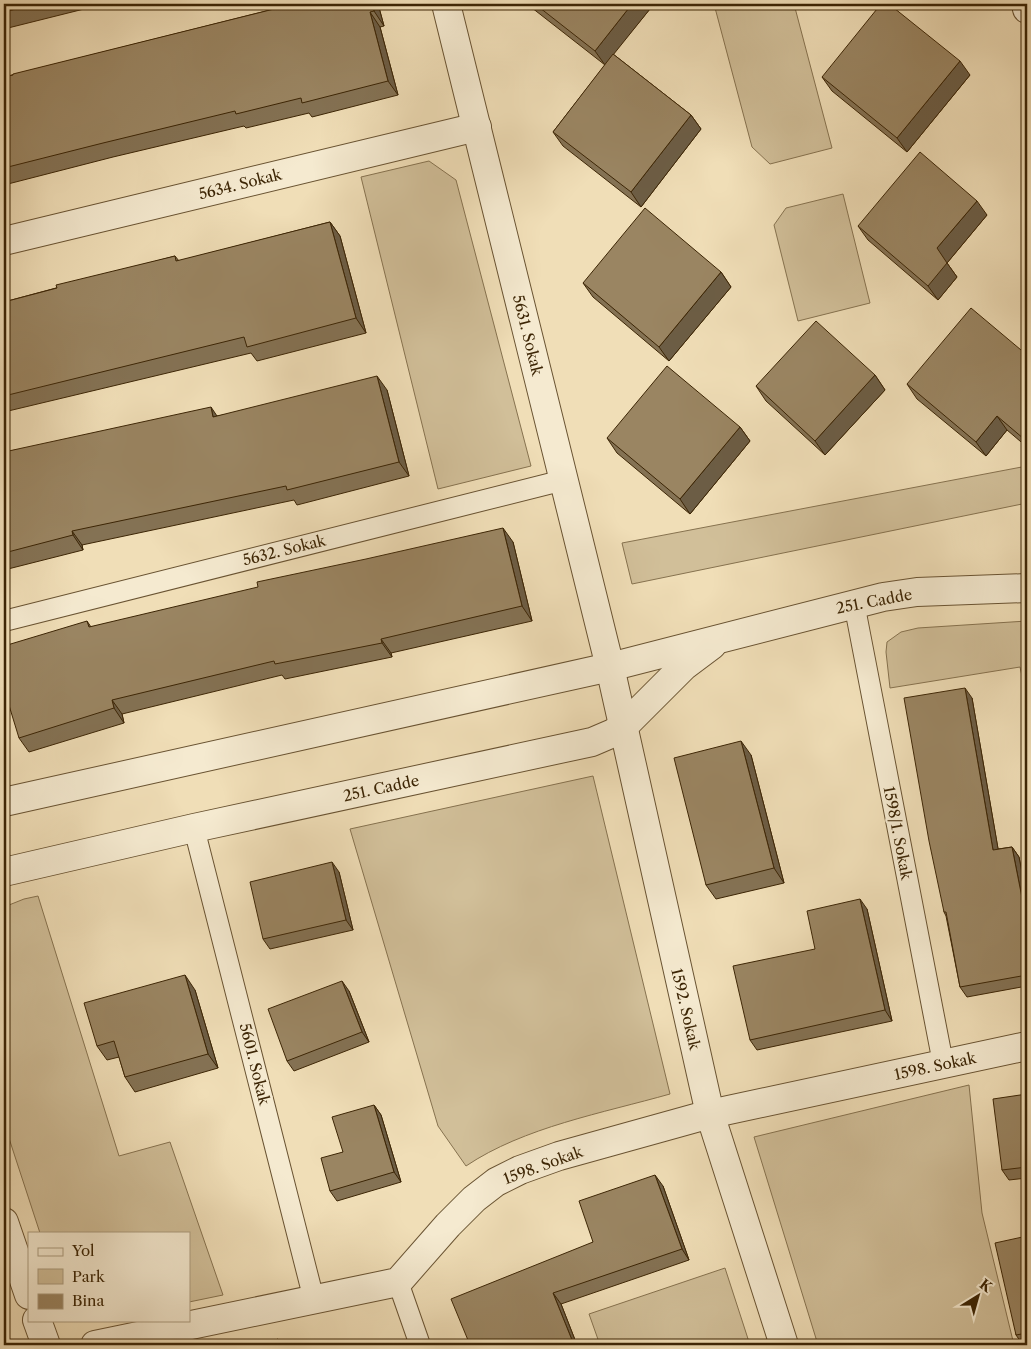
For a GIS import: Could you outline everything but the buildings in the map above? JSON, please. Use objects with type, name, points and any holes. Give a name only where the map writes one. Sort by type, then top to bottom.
[{"type":"street","name":"5631. Sokak","points":[[446,4],[610,667]]},
{"type":"street","points":[[1026,4],[1027,9]]},
{"type":"street","name":"5634. Sokak","points":[[4,241],[477,127]]},
{"type":"street","name":"251. Cadde","points":[[4,802],[610,667],[854,603],[917,592],[1027,588]]},
{"type":"street","name":"251. Cadde","points":[[4,872],[194,828],[592,742],[624,727],[684,666],[724,637]]},
{"type":"street","name":"1592. Sokak","points":[[610,667],[710,1114],[784,1345]]},
{"type":"street","name":"1598. Sokak","points":[[398,1282],[448,1225],[474,1199],[496,1182],[520,1170],[559,1156],[710,1114],[1027,1046]]},
{"type":"street","points":[[4,1222],[28,1292]]},
{"type":"street","points":[[95,1345],[398,1282]]},
{"type":"street","points":[[39,1322],[46,1345]]},
{"type":"lane","name":"5632. Sokak","points":[[4,620],[564,480]]},
{"type":"lane","name":"1598/1. Sokak","points":[[854,603],[943,1064]]},
{"type":"lane","name":"5601. Sokak","points":[[194,828],[314,1300]]},
{"type":"lane","points":[[398,1282],[420,1345]]},
{"type":"green space","points":[[714,4],[794,4],[832,148],[770,164],[752,147]]},
{"type":"green space","points":[[429,161],[456,180],[531,466],[438,489],[361,177]]},
{"type":"green space","points":[[843,194],[870,303],[798,321],[774,225],[786,208]]},
{"type":"green space","points":[[1027,466],[1027,503],[632,584],[622,543]]},
{"type":"green space","points":[[1027,621],[1027,699],[1020,667],[890,688],[886,652],[887,642],[901,632],[918,628]]},
{"type":"green space","points":[[593,776],[670,1094],[538,1131],[489,1152],[466,1166],[438,1126],[350,829]]},
{"type":"green space","points":[[38,896],[119,1156],[170,1142],[223,1295],[190,1302],[190,1232],[40,1232],[4,1123],[4,907]]},
{"type":"green space","points":[[969,1085],[982,1213],[1014,1345],[818,1345],[754,1137]]},
{"type":"green space","points":[[725,1268],[750,1345],[600,1345],[589,1314]]}]
